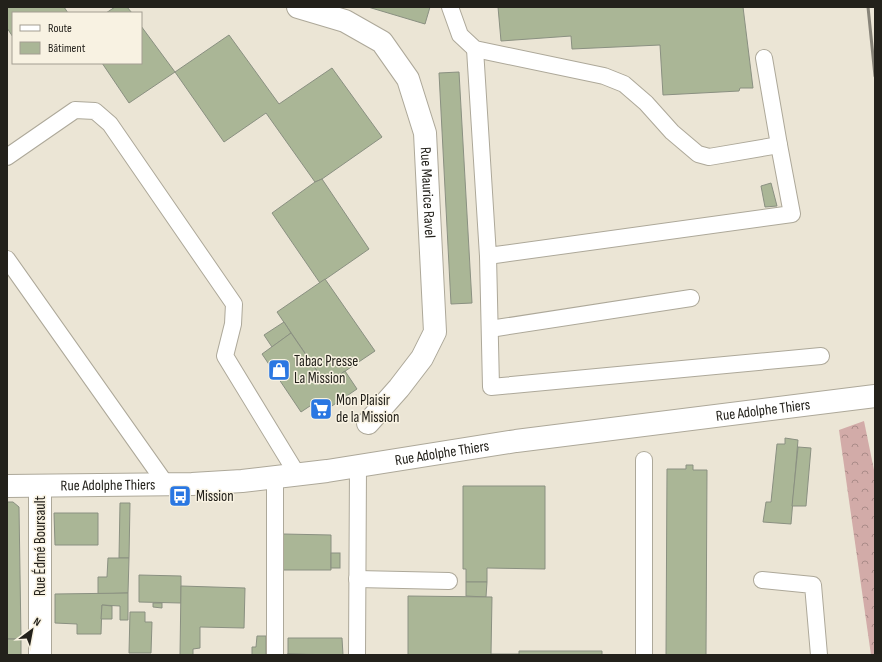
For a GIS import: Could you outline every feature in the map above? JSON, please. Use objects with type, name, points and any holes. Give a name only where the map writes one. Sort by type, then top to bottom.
[{"type":"street","name":"Rue Maurice Ravel","points":[[298,7],[344,21],[382,42],[408,79],[425,133],[435,332],[422,358],[399,388],[368,423]]},
{"type":"street","name":"Rue Adolphe Thiers","points":[[7,486],[166,484],[242,481],[358,466],[516,442],[875,396]]},
{"type":"street","name":"Rue Édmé Boursault","points":[[40,486],[40,655]]},
{"type":"lane","points":[[450,7],[460,35],[475,49],[604,76],[624,84],[646,103],[672,132],[698,154],[709,157],[779,144]]},
{"type":"lane","points":[[475,49],[488,256],[491,387],[822,356]]},
{"type":"lane","points":[[488,256],[792,214],[764,58]]},
{"type":"lane","points":[[7,157],[75,110],[95,111],[110,124],[234,304],[233,324],[225,356],[297,474]]},
{"type":"lane","points":[[7,259],[166,484]]},
{"type":"lane","points":[[490,329],[691,298]]},
{"type":"lane","points":[[644,460],[644,655]]},
{"type":"lane","points":[[357,655],[358,466]]},
{"type":"lane","points":[[275,476],[275,655]]},
{"type":"lane","points":[[357,579],[449,580]]},
{"type":"lane","points":[[762,580],[813,585],[819,655]]},
{"type":"green space","points":[[864,421],[875,475],[875,655],[871,655],[839,430]]},
{"type":"building","points":[[7,7],[64,7],[67,12],[12,12],[12,36],[7,28]]},
{"type":"building","points":[[115,7],[127,7],[131,12],[108,12]]},
{"type":"building","points":[[368,7],[430,7],[425,24]]},
{"type":"building","points":[[498,7],[743,7],[753,88],[740,88],[739,91],[663,95],[660,45],[572,49],[571,36],[501,41]]},
{"type":"building","points":[[142,27],[175,72],[129,103],[103,64],[142,64]]},
{"type":"building","points":[[229,35],[279,104],[332,68],[382,137],[322,179],[315,182],[266,113],[224,142],[175,72]]},
{"type":"building","points":[[459,72],[472,303],[451,304],[439,73]]},
{"type":"building","points":[[322,179],[369,249],[320,283],[272,213],[315,182]]},
{"type":"building","points":[[771,183],[777,206],[765,207],[761,186]]},
{"type":"building","points":[[325,279],[375,351],[326,384],[277,312]]},
{"type":"building","points":[[284,322],[291,333],[272,347],[264,335]]},
{"type":"building","points":[[291,333],[326,384],[345,371],[357,389],[320,414],[313,404],[301,412],[262,354]]},
{"type":"building","points":[[785,438],[798,440],[791,524],[763,522],[766,502],[771,502],[777,444],[785,444]]},
{"type":"building","points":[[798,447],[811,448],[806,506],[792,506]]},
{"type":"building","points":[[686,465],[693,465],[693,470],[707,470],[706,655],[666,655],[667,469],[686,469]]},
{"type":"building","points":[[463,486],[545,486],[545,569],[487,568],[487,582],[466,582],[466,569],[463,569]]},
{"type":"building","points":[[7,502],[13,502],[19,507],[21,639],[7,639]]},
{"type":"building","points":[[120,503],[130,503],[129,558],[119,558]]},
{"type":"building","points":[[54,513],[98,513],[98,545],[55,545]]},
{"type":"building","points":[[283,534],[331,535],[331,570],[283,570]]},
{"type":"building","points":[[331,553],[340,553],[340,568],[331,568]]},
{"type":"building","points":[[108,558],[129,558],[128,593],[98,594],[98,577],[107,577]]},
{"type":"building","points":[[139,575],[181,576],[181,603],[139,602]]},
{"type":"building","points":[[466,582],[487,582],[486,597],[466,596]]},
{"type":"building","points":[[181,586],[245,588],[244,628],[200,627],[200,648],[193,649],[193,655],[180,655]]},
{"type":"building","points":[[128,593],[128,620],[120,620],[120,606],[102,605],[101,634],[77,634],[77,624],[55,623],[55,594]]},
{"type":"building","points":[[408,596],[492,597],[491,654],[519,654],[519,651],[602,651],[602,655],[408,655]]},
{"type":"building","points":[[153,603],[162,603],[162,608],[153,607]]},
{"type":"building","points":[[102,605],[112,606],[112,619],[101,619]]},
{"type":"building","points":[[130,612],[145,612],[145,622],[152,622],[151,653],[129,653]]},
{"type":"building","points":[[257,636],[266,636],[266,655],[252,655],[252,647],[256,647]]},
{"type":"building","points":[[288,638],[342,638],[343,655],[288,654]]},
{"type":"building","points":[[7,639],[21,639],[21,655],[7,655]]},
{"type":"building","points":[[288,654],[325,655],[287,655]]},
{"type":"railway","points":[[868,7],[875,76]]},
{"type":"place","name":"Tabac Presse La Mission","points":[[279,370]]},
{"type":"place","name":"Mon Plaisir de la Mission","points":[[321,409]]},
{"type":"place","name":"Mission","points":[[180,496]]}]
